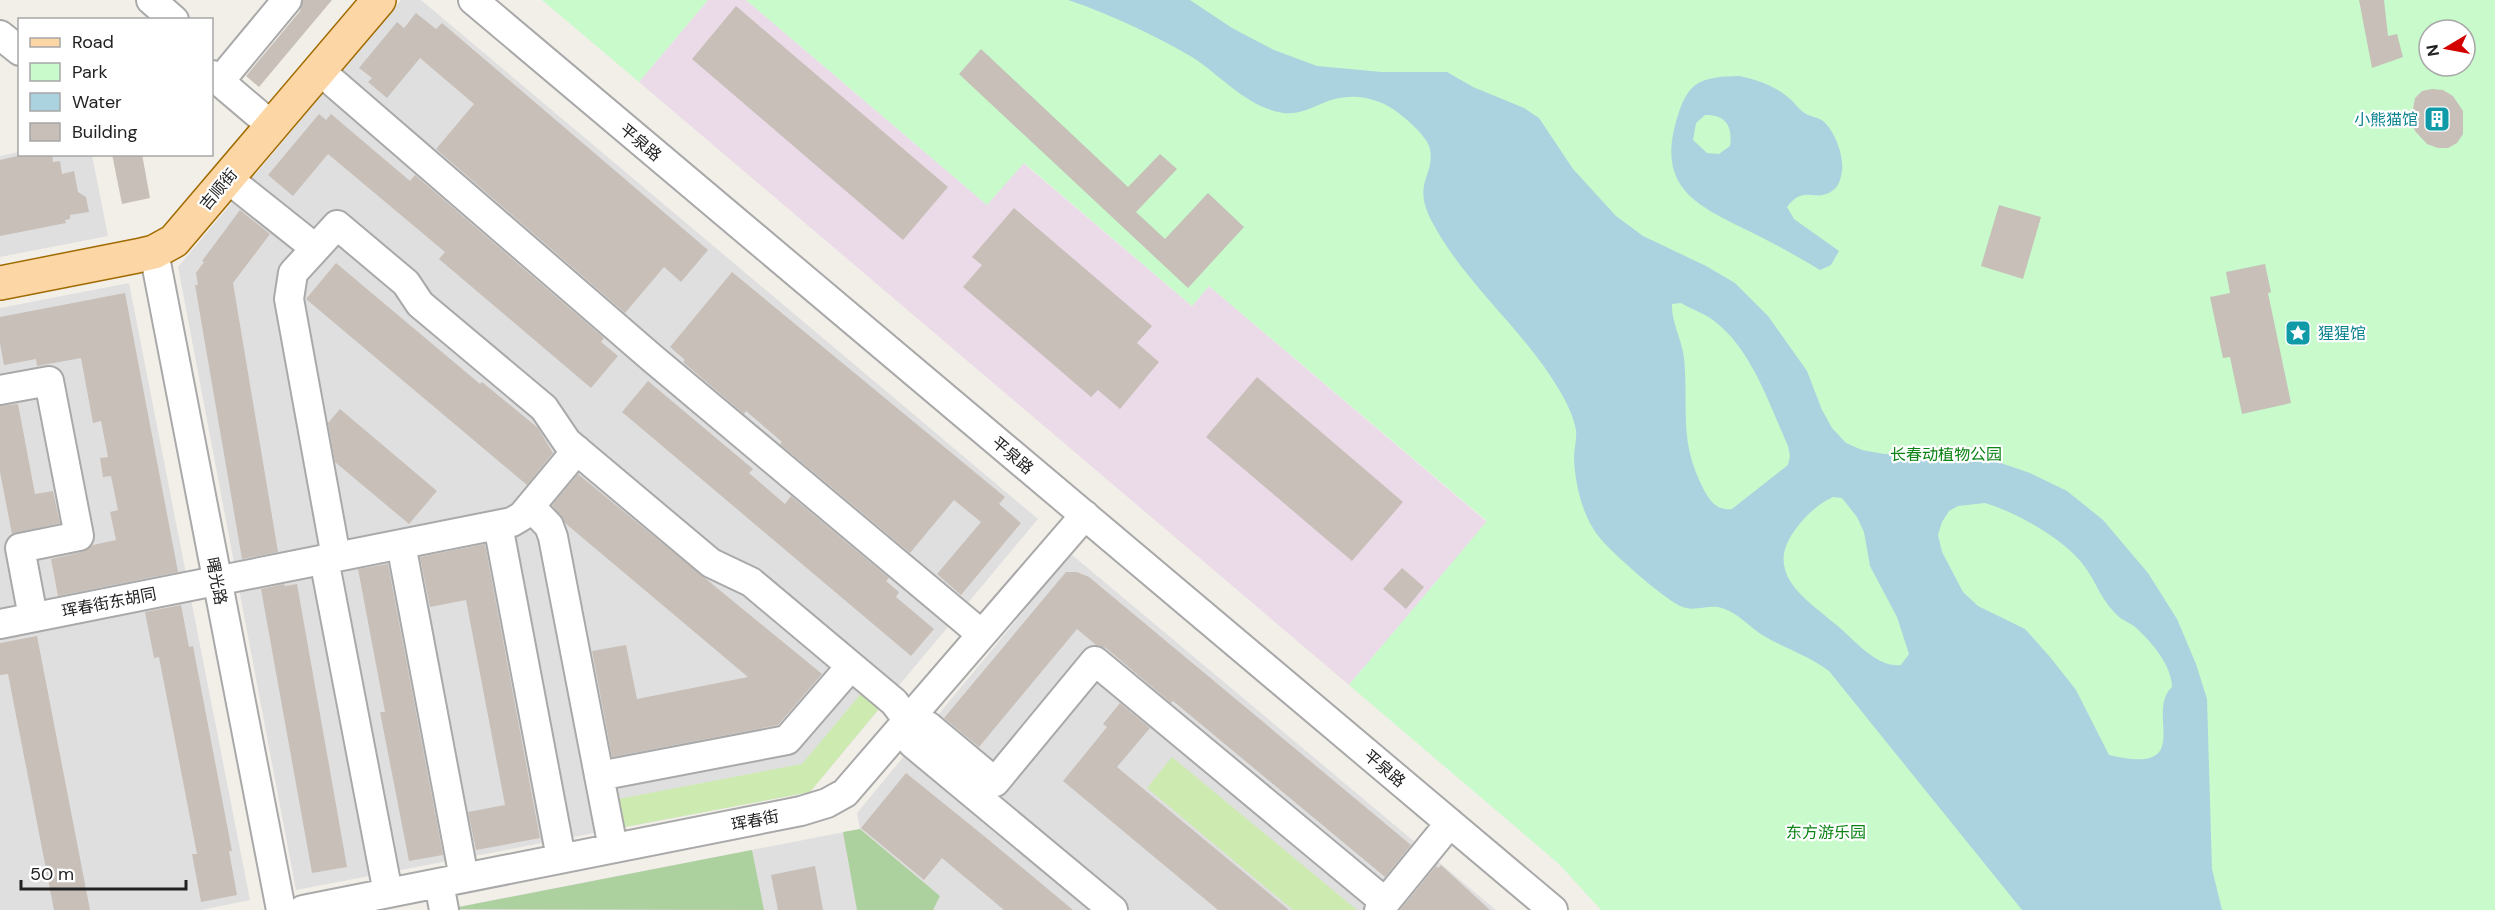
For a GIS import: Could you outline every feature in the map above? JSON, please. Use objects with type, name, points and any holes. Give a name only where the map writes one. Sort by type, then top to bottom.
[{"type":"main road","name":"吉顺街","points":[[0,282],[154,252],[174,241],[379,0]]},
{"type":"street","points":[[151,0],[172,18]]},
{"type":"street","points":[[272,126],[215,78],[286,0]]},
{"type":"street","name":"平泉路","points":[[473,0],[1552,910]]},
{"type":"street","points":[[0,35],[18,49]]},
{"type":"street","points":[[319,70],[652,358],[980,633]]},
{"type":"street","points":[[227,178],[315,248]]},
{"type":"street","points":[[388,893],[330,558],[289,299],[293,273],[336,225],[406,283],[420,304],[544,408],[567,442],[711,563],[751,582],[894,702],[907,719],[912,743],[1113,910]]},
{"type":"street","name":"曙光路","points":[[154,252],[281,910]]},
{"type":"street","points":[[0,390],[49,381],[79,536],[20,548],[33,617]]},
{"type":"street","points":[[577,450],[531,507],[549,526],[554,537],[613,848]]},
{"type":"street","name":"珲春街东胡同","points":[[0,624],[498,525],[522,516],[531,507]]},
{"type":"street","name":"珲春街","points":[[303,910],[801,811],[827,803],[845,793],[980,633],[1085,515]]},
{"type":"street","points":[[498,525],[561,858]]},
{"type":"street","points":[[401,544],[452,880],[444,910]]},
{"type":"street","points":[[907,719],[928,726],[995,782],[1095,661],[1382,906],[1450,823]]},
{"type":"street","points":[[599,776],[787,740],[851,666]]},
{"type":"shaded area","points":[[401,0],[421,0],[1038,519],[810,792],[296,890],[178,267]]},
{"type":"shaded area","points":[[708,0],[746,0],[987,205],[1023,163],[1192,306],[1209,286],[1487,522],[1349,685],[639,82]]},
{"type":"shaded area","points":[[18,152],[18,156],[92,156],[108,236],[0,257],[0,156]]},
{"type":"shaded area","points":[[129,283],[250,900],[201,910],[0,910],[0,308]]},
{"type":"shaded area","points":[[1071,554],[1496,910],[442,910],[860,829],[857,813]]},
{"type":"green space","points":[[542,0],[708,0],[639,82]]},
{"type":"green space","name":"长春动植物公园","points":[[746,0],[2495,0],[2495,910],[1601,910],[1559,864],[1349,685],[1487,521],[1209,286],[1192,306],[1024,163],[987,205]]},
{"type":"green space","points":[[864,690],[882,705],[810,792],[619,828],[613,800],[802,764]]},
{"type":"green space","points":[[1172,757],[1357,910],[1293,910],[1147,788]]},
{"type":"green space","points":[[860,829],[940,896],[933,910],[857,910],[843,832]]},
{"type":"green space","points":[[752,850],[764,910],[449,909]]},
{"type":"water","points":[[1068,0],[1190,0],[1232,28],[1274,50],[1317,66],[1382,72],[1447,72],[1473,87],[1524,108],[1539,118],[1573,169],[1616,216],[1643,236],[1706,266],[1735,283],[1768,316],[1807,371],[1822,410],[1832,428],[1846,443],[1862,450],[1884,454],[1917,453],[1992,460],[2030,473],[2067,491],[2103,520],[2148,573],[2177,619],[2196,664],[2207,699],[2212,869],[2222,910],[2022,910],[1829,671],[1764,636],[1739,617],[1722,608],[1692,609],[1675,603],[1640,576],[1600,538],[1589,521],[1578,490],[1574,458],[1576,430],[1568,406],[1546,370],[1461,266],[1431,220],[1424,197],[1425,180],[1431,158],[1430,149],[1426,140],[1414,126],[1383,103],[1363,98],[1331,100],[1295,113],[1278,112],[1266,108],[1243,96],[1192,57],[1132,26]],"holes":[[[1681,303],[1713,320],[1738,346],[1758,378],[1788,446],[1790,456],[1788,465],[1732,509],[1718,507],[1709,498],[1691,456],[1686,425],[1684,358],[1672,311],[1672,304]],[[1833,497],[1842,498],[1857,517],[1864,532],[1870,566],[1897,617],[1909,654],[1901,665],[1892,665],[1868,653],[1803,597],[1786,573],[1784,560],[1786,546],[1803,520],[1822,503]],[[1985,503],[2011,513],[2053,537],[2077,557],[2115,613],[2147,638],[2164,662],[2171,679],[2172,687],[2165,698],[2163,712],[2161,750],[2152,757],[2136,759],[2109,755],[2076,690],[2025,629],[1978,606],[1963,592],[1942,552],[1938,535],[1949,511],[1958,506]]]},
{"type":"water","points":[[1739,76],[1777,90],[1808,115],[1823,121],[1835,137],[1842,165],[1841,177],[1836,187],[1826,194],[1799,196],[1787,207],[1794,219],[1839,251],[1831,265],[1820,270],[1712,212],[1684,189],[1676,175],[1672,158],[1673,137],[1679,112],[1688,93],[1694,86],[1708,79]],"holes":[[[1705,115],[1723,119],[1730,133],[1730,146],[1719,154],[1707,153],[1693,140],[1696,123]]]},
{"type":"building","points":[[303,0],[332,0],[259,87],[246,76],[300,11]]},
{"type":"building","points":[[2359,0],[2384,0],[2388,36],[2397,34],[2403,57],[2372,68]]},
{"type":"building","points":[[736,6],[948,187],[903,240],[692,59]]},
{"type":"building","points":[[416,13],[436,29],[442,23],[708,250],[681,282],[664,267],[625,313],[436,149],[474,104],[420,58],[387,98],[368,82],[372,78],[359,68],[397,22],[404,28]]},
{"type":"building","points":[[981,49],[1128,187],[1160,154],[1177,169],[1136,212],[1165,239],[1208,193],[1244,227],[1188,288],[959,74]]},
{"type":"building","name":"小熊猫馆","points":[[2443,90],[2453,96],[2463,111],[2463,134],[2457,143],[2448,148],[2438,148],[2427,144],[2415,131],[2411,120],[2415,98],[2422,91]]},
{"type":"building","points":[[319,114],[326,120],[331,114],[410,181],[415,175],[604,338],[601,342],[618,356],[591,388],[439,259],[445,252],[328,154],[293,196],[268,175]]},
{"type":"building","points":[[18,156],[52,156],[53,162],[60,161],[62,174],[74,171],[78,192],[86,197],[89,212],[70,215],[70,219],[65,220],[66,223],[0,236],[0,160]]},
{"type":"building","points":[[112,156],[142,156],[150,198],[122,204]]},
{"type":"building","points":[[1999,205],[2041,217],[2023,279],[1981,266]]},
{"type":"building","points":[[1014,208],[1152,326],[1137,343],[1159,362],[1120,409],[1098,390],[1091,397],[963,287],[982,265],[972,257]]},
{"type":"building","points":[[240,210],[270,234],[233,283],[278,552],[242,559],[195,285],[198,285],[196,273],[204,262],[202,261]]},
{"type":"building","points":[[336,263],[480,384],[482,382],[538,428],[553,453],[527,485],[306,299]]},
{"type":"building","points":[[2265,264],[2271,292],[2268,293],[2291,403],[2242,414],[2230,357],[2223,358],[2210,297],[2230,293],[2226,272]]},
{"type":"building","points":[[732,272],[1005,497],[999,504],[1021,523],[961,595],[937,574],[981,522],[954,500],[910,553],[780,444],[782,442],[746,411],[744,414],[683,362],[685,360],[670,347]]},
{"type":"building","points":[[125,293],[178,572],[58,596],[51,559],[82,552],[93,545],[116,540],[110,512],[118,510],[111,476],[103,477],[100,458],[108,457],[101,421],[93,423],[81,358],[37,366],[36,359],[4,365],[0,343],[0,317]]},
{"type":"building","points":[[1257,377],[1403,502],[1352,561],[1206,437]]},
{"type":"building","points":[[648,381],[753,469],[749,473],[785,504],[791,496],[889,578],[886,581],[899,592],[896,597],[934,629],[911,656],[622,412]]},
{"type":"building","points":[[18,404],[35,494],[53,491],[60,523],[12,534],[0,472],[0,406]]},
{"type":"building","points":[[340,409],[437,491],[409,524],[335,462],[328,423]]},
{"type":"building","points":[[578,474],[822,674],[778,725],[612,757],[592,651],[626,645],[637,699],[748,677],[565,523],[552,505]]},
{"type":"building","points":[[485,544],[540,838],[476,850],[468,812],[505,805],[466,600],[430,607],[420,557]]},
{"type":"building","points":[[388,564],[443,855],[409,861],[380,712],[385,712],[358,569]]},
{"type":"building","points":[[1402,568],[1424,587],[1406,609],[1383,589]]},
{"type":"building","points":[[1066,572],[1077,572],[1089,577],[1411,845],[1385,877],[1173,701],[1171,703],[1106,648],[1096,645],[1077,629],[979,747],[944,718]]},
{"type":"building","points":[[284,584],[285,586],[297,584],[347,867],[312,873],[261,589]]},
{"type":"building","points":[[181,605],[189,647],[193,646],[232,851],[229,851],[237,895],[201,902],[192,854],[197,854],[159,657],[154,658],[145,612]]},
{"type":"building","points":[[37,636],[90,910],[54,910],[8,674],[0,675],[0,643]]},
{"type":"building","points":[[1120,703],[1150,728],[1117,767],[1289,910],[1218,910],[1063,781],[1107,727],[1103,724]]},
{"type":"building","points":[[906,773],[1073,910],[1004,910],[942,858],[924,880],[861,828]]},
{"type":"building","points":[[1441,865],[1490,910],[1400,910],[1436,866],[1438,868]]},
{"type":"building","points":[[815,866],[823,910],[778,910],[771,875]]},
{"type":"place","name":"小熊猫馆","points":[[2437,119]]},
{"type":"place","name":"猩猩馆","points":[[2298,333]]},
{"type":"park label","name":"东方游乐园","points":[[1826,832]]}]
